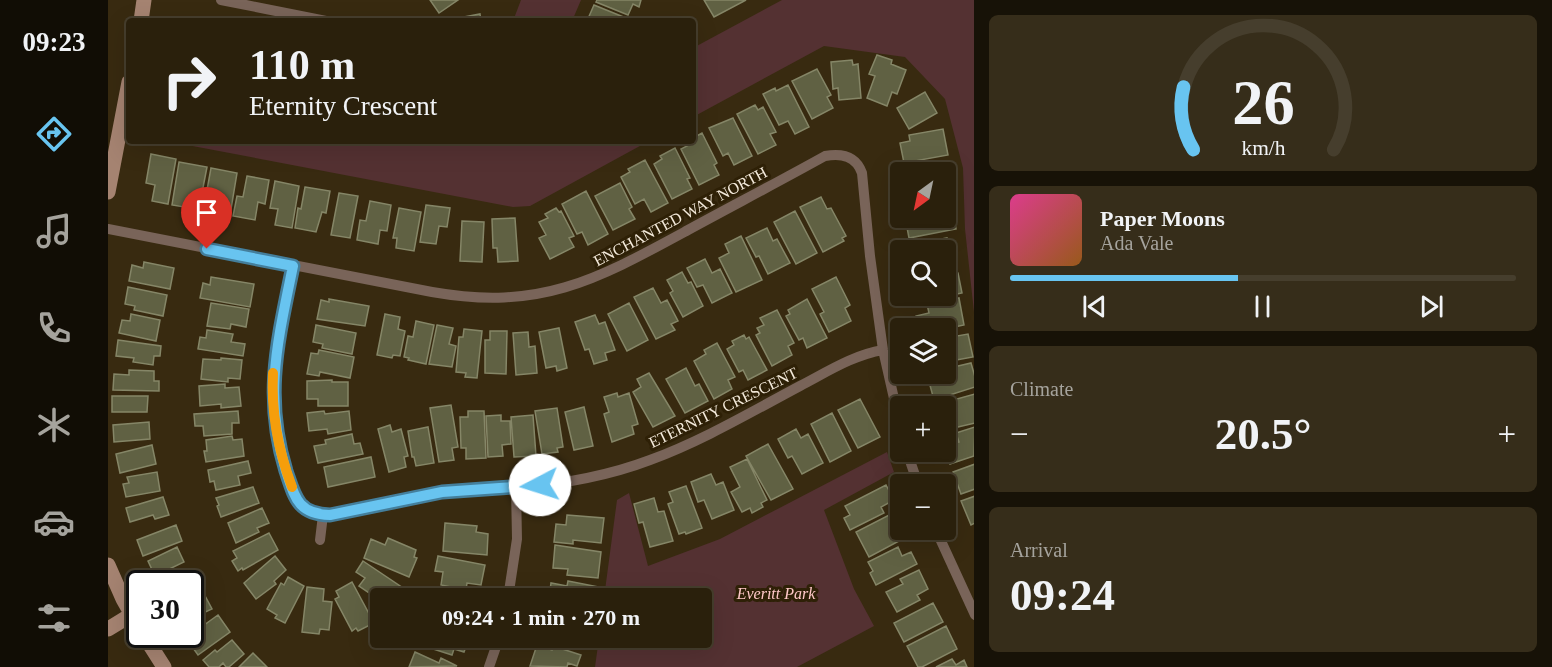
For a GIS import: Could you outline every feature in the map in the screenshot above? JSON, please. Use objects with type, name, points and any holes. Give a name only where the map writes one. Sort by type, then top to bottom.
[{"type":"street","points":[[141,18],[144,0]]},
{"type":"street","points":[[221,0],[311,18]]},
{"type":"street","points":[[108,192],[126,98]]},
{"type":"street","name":"ENCHANTED WAY NORTH","points":[[108,229],[457,297],[533,296],[601,275],[825,156],[845,155],[859,164],[862,173],[870,256],[883,350],[893,396]]},
{"type":"street","points":[[293,266],[275,360],[273,390],[275,423],[282,459],[296,498],[304,508],[323,514],[320,540]]},
{"type":"street","name":"ETERNITY CRESCENT","points":[[323,514],[339,513],[442,492],[516,488],[596,476],[651,460],[705,436],[854,357],[883,350]]},
{"type":"street","points":[[510,588],[517,539],[516,488]]},
{"type":"street","points":[[941,540],[974,613]]},
{"type":"street","points":[[108,565],[126,604]]},
{"type":"street","points":[[108,629],[126,618]]},
{"type":"street","points":[[152,648],[164,667]]},
{"type":"street","points":[[489,667],[496,648]]},
{"type":"green space","points":[[521,0],[581,0],[573,18],[514,18]]},
{"type":"green space","points":[[782,0],[974,0],[974,312],[965,229],[963,168],[945,99],[905,57],[824,46],[696,115],[696,46]]},
{"type":"green space","points":[[182,144],[644,144],[530,206],[513,207]]},
{"type":"green space","name":"Everitt Park","points":[[887,452],[894,472],[824,510],[854,589],[874,626],[797,667],[595,667],[598,648],[712,648],[712,588],[605,588],[617,500],[629,493],[648,566],[720,539]]},
{"type":"building","points":[[430,0],[458,0],[439,13]]},
{"type":"building","points":[[597,0],[641,0],[639,7],[633,4],[628,15],[596,2]]},
{"type":"building","points":[[704,0],[746,0],[714,17]]},
{"type":"building","points":[[594,5],[626,18],[588,18]]},
{"type":"building","points":[[480,14],[481,18],[459,18]]},
{"type":"building","points":[[877,55],[892,60],[891,64],[906,70],[897,94],[892,92],[887,106],[867,98],[875,76],[869,74]]},
{"type":"building","points":[[852,60],[853,65],[858,64],[861,98],[839,100],[838,88],[833,89],[831,62]]},
{"type":"building","points":[[817,69],[831,95],[827,97],[833,108],[812,119],[792,81]]},
{"type":"building","points":[[788,85],[809,127],[795,134],[788,121],[779,125],[763,94]]},
{"type":"building","points":[[925,92],[937,113],[909,129],[897,108]]},
{"type":"building","points":[[755,105],[758,110],[763,107],[776,132],[770,134],[776,145],[758,154],[737,114]]},
{"type":"building","points":[[733,118],[752,156],[734,165],[728,153],[723,156],[709,128]]},
{"type":"building","points":[[943,129],[948,155],[904,162],[900,143],[910,141],[909,135]]},
{"type":"building","points":[[702,133],[717,163],[714,165],[719,175],[699,185],[681,149],[688,144],[696,144],[696,136]]},
{"type":"building","points":[[675,148],[690,178],[687,179],[692,189],[672,199],[654,164],[662,159],[660,156]]},
{"type":"building","points":[[151,154],[176,159],[168,204],[152,201],[155,185],[146,183]]},
{"type":"building","points":[[645,160],[668,203],[651,212],[644,199],[635,204],[621,177],[630,172],[628,169]]},
{"type":"building","points":[[179,162],[207,167],[201,198],[192,196],[190,208],[172,205]]},
{"type":"building","points":[[211,168],[237,173],[230,215],[214,212],[215,203],[205,201]]},
{"type":"building","points":[[247,176],[269,180],[265,204],[258,202],[255,220],[233,216],[237,196],[243,197]]},
{"type":"building","points":[[275,181],[299,186],[292,228],[275,225],[278,209],[270,208]]},
{"type":"building","points":[[620,183],[632,207],[629,209],[635,219],[613,230],[595,196]]},
{"type":"building","points":[[305,187],[330,191],[326,213],[322,212],[316,232],[295,228],[298,208],[301,209]]},
{"type":"building","points":[[586,191],[608,234],[588,245],[582,232],[577,234],[562,204]]},
{"type":"building","points":[[339,193],[358,196],[350,238],[331,235]]},
{"type":"building","points":[[821,197],[827,209],[831,208],[846,236],[842,238],[844,241],[823,252],[800,207]]},
{"type":"building","points":[[370,201],[391,205],[387,231],[380,230],[378,244],[357,240],[360,220],[366,221]]},
{"type":"building","points":[[426,205],[450,208],[447,227],[439,226],[436,244],[420,242]]},
{"type":"building","points":[[399,208],[421,212],[414,251],[396,248],[397,238],[393,238]]},
{"type":"building","points":[[556,208],[559,212],[561,211],[574,236],[569,238],[574,247],[550,259],[539,238],[546,235],[539,222],[548,218],[545,214]]},
{"type":"building","points":[[795,211],[817,253],[796,264],[774,222]]},
{"type":"building","points":[[515,218],[518,261],[498,262],[497,248],[493,248],[492,219]]},
{"type":"building","points":[[462,221],[484,222],[482,262],[460,261]]},
{"type":"building","points":[[767,228],[773,241],[777,239],[790,263],[768,274],[746,238]]},
{"type":"building","points":[[907,228],[956,228],[956,229],[909,238]]},
{"type":"building","points":[[741,236],[762,280],[736,292],[719,258],[729,253],[725,244]]},
{"type":"building","points":[[705,259],[712,273],[720,269],[732,293],[712,303],[703,285],[697,287],[687,268]]},
{"type":"building","points":[[144,262],[174,268],[170,289],[129,281],[132,265],[143,268]]},
{"type":"building","points":[[682,272],[688,283],[691,282],[703,306],[683,317],[670,293],[673,291],[667,280]]},
{"type":"building","points":[[956,273],[958,273],[962,293],[956,294]]},
{"type":"building","points":[[211,277],[254,284],[250,307],[200,298],[203,283],[210,285]]},
{"type":"building","points":[[836,277],[850,305],[845,308],[851,321],[829,332],[820,314],[824,312],[812,289]]},
{"type":"building","points":[[128,287],[167,295],[163,316],[134,310],[135,306],[125,304]]},
{"type":"building","points":[[653,288],[661,303],[667,300],[678,321],[671,324],[675,330],[656,339],[634,297]]},
{"type":"building","points":[[959,298],[964,325],[956,327],[956,318],[916,318],[916,316],[929,313],[927,306],[956,306],[956,299]]},
{"type":"building","points":[[329,299],[369,306],[365,326],[317,319],[321,300],[329,302]]},
{"type":"building","points":[[807,299],[827,338],[807,348],[803,338],[799,340],[786,316],[790,314],[788,310]]},
{"type":"building","points":[[211,303],[249,309],[246,327],[231,324],[230,329],[207,326]]},
{"type":"building","points":[[629,303],[648,340],[627,351],[608,314]]},
{"type":"building","points":[[777,310],[794,343],[788,346],[792,355],[772,366],[756,335],[760,333],[757,328],[764,325],[760,318]]},
{"type":"building","points":[[131,314],[160,320],[156,341],[119,333],[122,320],[130,321]]},
{"type":"building","points":[[385,314],[400,317],[398,329],[405,331],[400,356],[393,355],[392,358],[377,355]]},
{"type":"building","points":[[595,315],[599,324],[605,322],[615,350],[605,353],[607,360],[594,364],[589,349],[585,350],[575,322]]},
{"type":"building","points":[[416,321],[434,325],[426,364],[404,357],[408,336],[413,337]]},
{"type":"building","points":[[316,325],[356,333],[352,354],[322,348],[323,344],[313,342]]},
{"type":"building","points":[[437,325],[453,328],[449,344],[456,346],[452,367],[429,364]]},
{"type":"building","points":[[559,328],[567,368],[557,371],[556,366],[546,368],[539,332]]},
{"type":"building","points":[[464,329],[482,331],[477,378],[465,377],[466,373],[456,372],[459,337],[463,337]]},
{"type":"building","points":[[207,330],[233,334],[231,342],[245,344],[243,356],[198,349],[200,337],[206,338]]},
{"type":"building","points":[[490,331],[507,331],[506,374],[485,373],[485,340],[490,340]]},
{"type":"building","points":[[528,332],[529,347],[535,346],[537,373],[516,375],[513,333]]},
{"type":"building","points":[[968,334],[973,357],[956,360],[956,336]]},
{"type":"building","points":[[744,335],[746,339],[749,337],[767,370],[748,380],[743,370],[739,372],[727,349],[734,345],[732,341]]},
{"type":"building","points":[[118,340],[161,346],[160,356],[154,356],[153,365],[133,362],[134,358],[116,356]]},
{"type":"building","points":[[717,343],[735,377],[728,380],[732,389],[714,399],[694,361],[706,354],[704,350]]},
{"type":"building","points":[[319,350],[354,357],[350,378],[320,372],[319,376],[307,374],[311,353],[318,354]]},
{"type":"building","points":[[221,358],[242,360],[240,379],[228,378],[228,382],[201,379],[203,359],[221,360]]},
{"type":"building","points":[[971,363],[974,387],[947,396],[933,396],[930,384],[956,384],[956,366]]},
{"type":"building","points":[[686,368],[695,386],[699,384],[708,401],[685,413],[666,379]]},
{"type":"building","points":[[129,370],[154,371],[154,381],[159,381],[159,391],[113,390],[114,374],[129,375]]},
{"type":"building","points":[[649,373],[675,416],[653,427],[633,392],[641,387],[637,379]]},
{"type":"building","points":[[332,380],[332,382],[348,382],[348,406],[318,406],[318,399],[307,399],[307,381]]},
{"type":"building","points":[[225,384],[225,388],[239,387],[241,406],[221,408],[221,404],[200,406],[199,386]]},
{"type":"building","points":[[617,393],[618,397],[629,393],[638,424],[632,426],[634,434],[612,442],[604,414],[609,412],[604,397]]},
{"type":"building","points":[[974,394],[974,423],[956,427],[956,399]]},
{"type":"building","points":[[112,396],[148,396],[147,412],[112,412]]},
{"type":"building","points":[[860,399],[880,437],[858,448],[838,410]]},
{"type":"building","points":[[451,405],[458,447],[452,448],[454,460],[439,462],[430,408]]},
{"type":"building","points":[[584,407],[593,446],[574,450],[565,412]]},
{"type":"building","points":[[557,408],[563,447],[557,448],[558,452],[542,454],[535,411]]},
{"type":"building","points":[[238,411],[239,423],[232,423],[232,434],[204,436],[203,426],[195,426],[194,414]]},
{"type":"building","points":[[324,411],[325,414],[349,411],[351,430],[328,434],[327,429],[309,431],[307,413]]},
{"type":"building","points":[[468,411],[484,411],[486,458],[466,459],[466,448],[461,448],[460,417],[468,417]]},
{"type":"building","points":[[832,413],[851,451],[830,462],[811,424]]},
{"type":"building","points":[[501,415],[501,421],[510,421],[511,444],[502,445],[503,456],[488,457],[486,416]]},
{"type":"building","points":[[533,415],[536,456],[514,457],[511,417]]},
{"type":"building","points":[[149,422],[150,439],[114,442],[113,425]]},
{"type":"building","points":[[390,425],[392,432],[401,429],[408,456],[404,457],[406,467],[389,472],[378,429]]},
{"type":"building","points":[[428,427],[434,463],[416,466],[414,457],[412,457],[408,431]]},
{"type":"building","points":[[974,427],[974,456],[956,462],[956,443],[959,442],[956,433]]},
{"type":"building","points":[[796,429],[801,438],[808,434],[823,463],[802,474],[792,456],[788,458],[778,439]]},
{"type":"building","points":[[352,434],[354,444],[360,443],[363,454],[318,463],[314,446],[326,444],[325,440]]},
{"type":"building","points":[[232,436],[233,440],[242,439],[244,456],[206,462],[204,451],[207,451],[206,440]]},
{"type":"building","points":[[768,444],[793,489],[771,500],[746,456]]},
{"type":"building","points":[[152,445],[156,464],[120,473],[116,454]]},
{"type":"building","points":[[371,457],[375,477],[328,487],[324,467]]},
{"type":"building","points":[[747,459],[767,500],[761,503],[763,507],[752,513],[750,508],[742,512],[731,492],[740,487],[730,467]]},
{"type":"building","points":[[248,461],[251,473],[238,476],[240,485],[216,490],[214,481],[210,482],[208,470]]},
{"type":"building","points":[[974,464],[974,489],[961,494],[956,474],[953,472]]},
{"type":"building","points":[[157,472],[160,491],[126,497],[123,484],[129,483],[127,477]]},
{"type":"building","points":[[711,474],[716,485],[723,482],[734,510],[712,519],[704,500],[698,502],[691,482]]},
{"type":"building","points":[[886,485],[890,492],[890,502],[881,507],[884,513],[850,530],[844,518],[850,515],[845,506]]},
{"type":"building","points":[[686,486],[702,528],[679,534],[668,504],[673,502],[669,492]]},
{"type":"building","points":[[253,487],[259,503],[221,517],[216,498]]},
{"type":"building","points":[[974,496],[974,524],[971,525],[961,501]]},
{"type":"building","points":[[163,497],[169,515],[155,519],[153,515],[130,522],[126,508]]},
{"type":"building","points":[[654,498],[658,512],[664,511],[673,541],[650,547],[643,522],[639,523],[634,504]]},
{"type":"building","points":[[262,508],[269,523],[257,528],[259,532],[236,543],[228,523]]},
{"type":"building","points":[[567,515],[604,518],[601,543],[573,540],[573,544],[554,542],[556,524],[566,525]]},
{"type":"building","points":[[890,515],[890,540],[901,540],[869,557],[856,532]]},
{"type":"building","points":[[445,523],[477,526],[476,532],[488,534],[487,555],[443,551]]},
{"type":"building","points":[[176,525],[182,541],[143,556],[137,540]]},
{"type":"building","points":[[269,533],[278,550],[238,571],[232,561],[237,558],[233,551]]},
{"type":"building","points":[[388,538],[416,550],[414,557],[417,558],[409,577],[364,558],[371,539],[385,545]]},
{"type":"building","points":[[555,545],[601,552],[598,578],[567,575],[568,569],[553,568]]},
{"type":"building","points":[[177,547],[184,562],[167,570],[152,570],[148,561]]},
{"type":"building","points":[[898,547],[902,556],[911,552],[917,564],[876,585],[868,562]]},
{"type":"building","points":[[275,556],[286,570],[274,581],[276,584],[256,599],[244,583]]},
{"type":"building","points":[[438,556],[485,565],[481,585],[467,583],[466,588],[441,585],[443,572],[435,571]]},
{"type":"building","points":[[363,561],[403,588],[370,588],[370,594],[359,586],[365,578],[356,572]]},
{"type":"building","points":[[919,570],[928,589],[917,595],[920,600],[897,612],[886,592],[903,584],[900,579]]},
{"type":"building","points":[[288,577],[304,586],[285,623],[275,618],[277,615],[267,609],[281,583],[284,585]]},
{"type":"building","points":[[568,581],[599,587],[550,588],[551,583],[567,586]]},
{"type":"building","points":[[352,582],[370,616],[370,625],[358,631],[356,628],[352,631],[335,599],[339,597],[336,591]]},
{"type":"building","points":[[307,587],[324,589],[323,601],[332,602],[329,630],[320,629],[319,634],[302,632]]},
{"type":"building","points":[[204,594],[212,609],[204,613]]},
{"type":"building","points":[[933,603],[943,622],[904,642],[894,623]]},
{"type":"building","points":[[218,615],[230,632],[198,655],[193,648],[204,648],[204,625]]},
{"type":"building","points":[[946,626],[957,649],[918,667],[907,646]]},
{"type":"building","points":[[232,640],[244,654],[229,667],[223,663],[219,667],[209,667],[203,660]]},
{"type":"building","points":[[430,648],[465,648],[464,652],[454,649],[452,655]]},
{"type":"building","points":[[536,648],[552,650],[559,648],[581,655],[577,666],[568,663],[567,667],[530,666]]},
{"type":"building","points":[[415,652],[439,663],[441,658],[457,666],[409,667]]},
{"type":"building","points":[[253,653],[267,667],[239,667]]},
{"type":"building","points":[[952,659],[956,665],[964,660],[967,667],[936,667]]},
{"type":"slow traffic","points":[[273,373],[275,423],[282,459],[292,487]]},
{"type":"route","points":[[207,249],[293,266],[275,360],[273,407],[282,459],[296,498],[304,508],[318,514],[330,515],[442,492],[540,485]]}]
